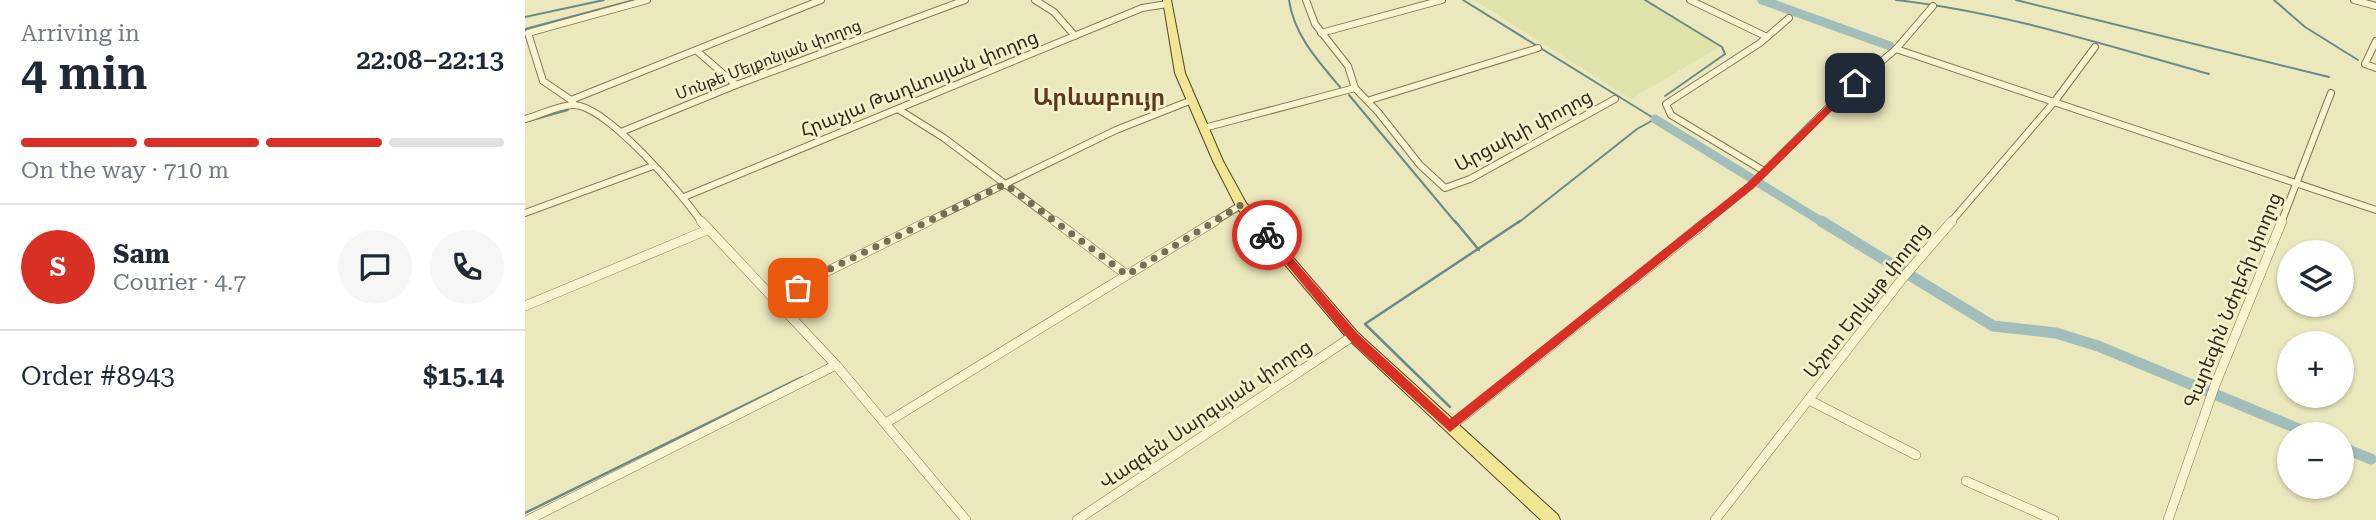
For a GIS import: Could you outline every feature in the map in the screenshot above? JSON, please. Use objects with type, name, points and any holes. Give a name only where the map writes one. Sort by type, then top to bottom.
[{"type":"main road","points":[[1167,2],[1177,63],[1241,205],[1353,337],[1552,520]]},
{"type":"street","points":[[647,0],[527,33],[543,81],[573,102],[595,111],[621,132],[684,197],[707,230],[837,365],[966,520]]},
{"type":"street","points":[[525,119],[573,102],[821,0]]},
{"type":"street","name":"Մոնթե Մելքոնյան փողոց","points":[[621,132],[736,85],[965,0]]},
{"type":"street","points":[[1035,0],[1054,12],[1075,36]]},
{"type":"street","points":[[1306,0],[1308,12],[1321,33],[1355,77],[1355,88]]},
{"type":"street","points":[[1321,33],[1442,0]]},
{"type":"street","points":[[1690,0],[1767,37]]},
{"type":"street","points":[[2354,0],[2376,6]]},
{"type":"street","name":"Հրաչյա Թադևոսյան փողոց","points":[[684,197],[1142,8],[1167,2]]},
{"type":"street","points":[[1450,427],[1750,186],[1835,101],[1896,49],[1933,6]]},
{"type":"street","points":[[1762,174],[1665,109],[1666,104],[1767,37],[1789,18]]},
{"type":"street","points":[[2376,41],[2365,64],[2376,68]]},
{"type":"street","name":"Աշոտ Երկաթ փողոց","points":[[1715,520],[1902,279],[2053,103],[2095,47]]},
{"type":"street","points":[[1355,88],[1370,100],[1538,48]]},
{"type":"street","points":[[1896,49],[2376,210]]},
{"type":"street","points":[[697,51],[736,85]]},
{"type":"street","points":[[1205,128],[1355,88]]},
{"type":"street","name":"Գարեգին Նժդեհի փողոց","points":[[2168,520],[2210,397],[2297,183],[2330,93]]},
{"type":"street","name":"Արցախի փողոց","points":[[1370,100],[1409,152],[1434,180],[1445,187],[1470,179],[1615,99]]},
{"type":"street","points":[[775,302],[820,274],[1005,184],[1163,110],[1192,100]]},
{"type":"street","points":[[898,109],[944,138],[1127,275]]},
{"type":"street","points":[[525,213],[653,166]]},
{"type":"street","points":[[886,423],[1241,205]]},
{"type":"street","points":[[525,306],[707,230]]},
{"type":"street","name":"Վազգեն Սարգսյան փողոց","points":[[1077,520],[1353,337]]},
{"type":"street","points":[[528,520],[837,365]]},
{"type":"street","points":[[1809,400],[1916,455]]},
{"type":"street","points":[[1966,481],[2054,520]]},
{"type":"green space","points":[[1474,0],[1643,0],[1721,46],[1631,99]]},
{"type":"waterway","points":[[525,17],[604,0]]},
{"type":"waterway","points":[[525,29],[634,0]]},
{"type":"waterway","points":[[1289,0],[1302,36],[1340,87]]},
{"type":"waterway","points":[[1463,0],[1655,119],[1637,129],[1518,223]]},
{"type":"waterway","points":[[1645,0],[1722,47],[1725,54],[1665,96]]},
{"type":"waterway","points":[[1762,0],[1890,46]]},
{"type":"waterway","points":[[1896,0],[2015,21],[2209,74]]},
{"type":"waterway","points":[[2016,0],[2329,77]]},
{"type":"waterway","points":[[2274,0],[2305,27],[2358,60]]},
{"type":"waterway","points":[[1349,95],[1456,223]]},
{"type":"waterway","points":[[525,122],[568,110]]},
{"type":"waterway","points":[[1655,119],[1824,223]]},
{"type":"waterway","points":[[1455,221],[1478,249]]},
{"type":"waterway","points":[[1478,249],[1520,221]]},
{"type":"waterway","points":[[1821,221],[1993,326],[2056,333],[2098,346],[2282,422]]},
{"type":"waterway","points":[[1450,407],[1365,324],[1478,249]]},
{"type":"waterway","points":[[525,513],[802,377]]},
{"type":"waterway","points":[[2354,452],[2371,459]]},
{"type":"way so far","points":[[798,288],[820,274],[1005,184],[1127,275],[1241,205],[1267,235]]},
{"type":"district","name":"Արևաբույր","points":[[1099,97]]},
{"type":"route","points":[[1267,235],[1353,337],[1450,427],[1750,186],[1855,83]]}]
